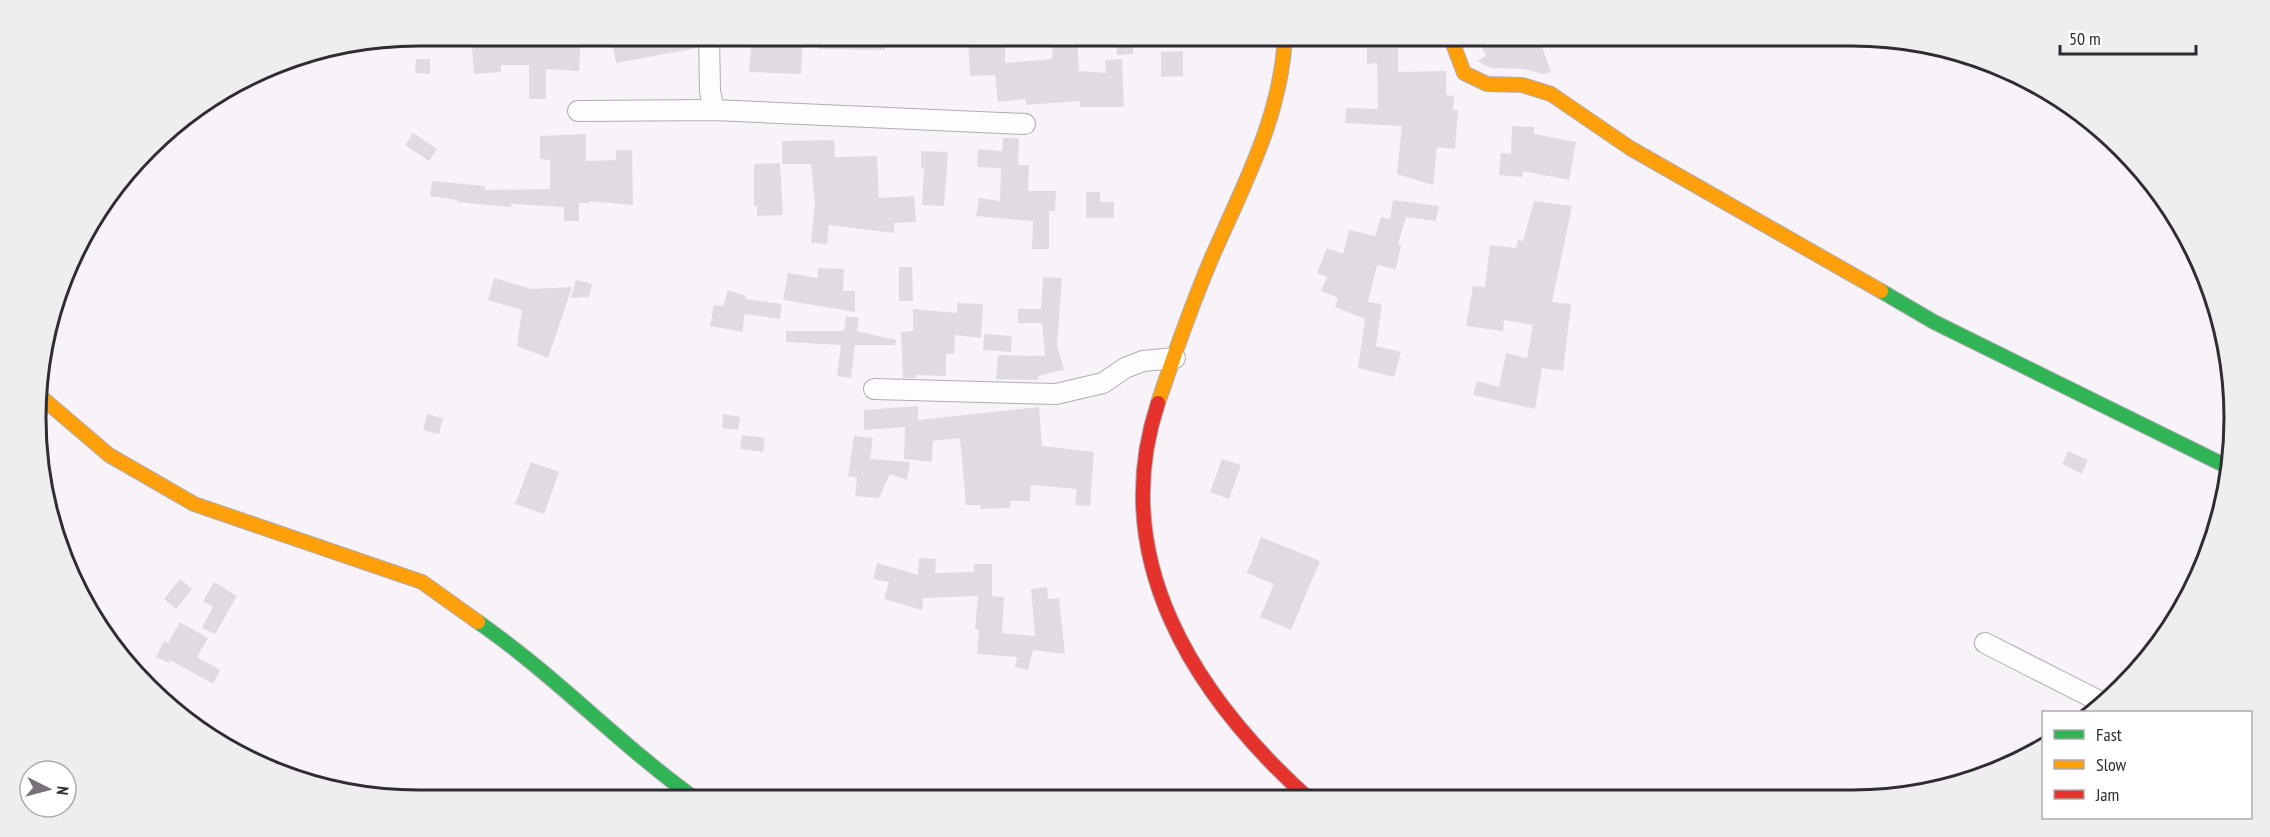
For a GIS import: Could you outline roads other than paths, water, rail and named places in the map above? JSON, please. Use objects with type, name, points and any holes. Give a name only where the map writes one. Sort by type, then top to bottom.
[{"type":"street","points":[[709,46],[710,91],[714,110]]},
{"type":"street","points":[[1284,46],[1280,86],[1263,145],[1212,257],[1158,400],[1148,441],[1141,498],[1145,537],[1162,596],[1187,656],[1230,718],[1300,790]]},
{"type":"street","points":[[1454,46],[1464,73],[1487,84],[1522,85],[1551,94],[1630,148],[1934,322],[2220,463]]},
{"type":"street","points":[[578,111],[714,110],[1025,124]]},
{"type":"street","points":[[874,389],[1056,394],[1103,383],[1125,368],[1143,361],[1175,358]]},
{"type":"street","points":[[47,402],[110,455],[194,504],[261,529],[294,536],[422,582],[522,652],[662,775],[683,790]]},
{"type":"street","points":[[1985,644],[2096,699]]}]
